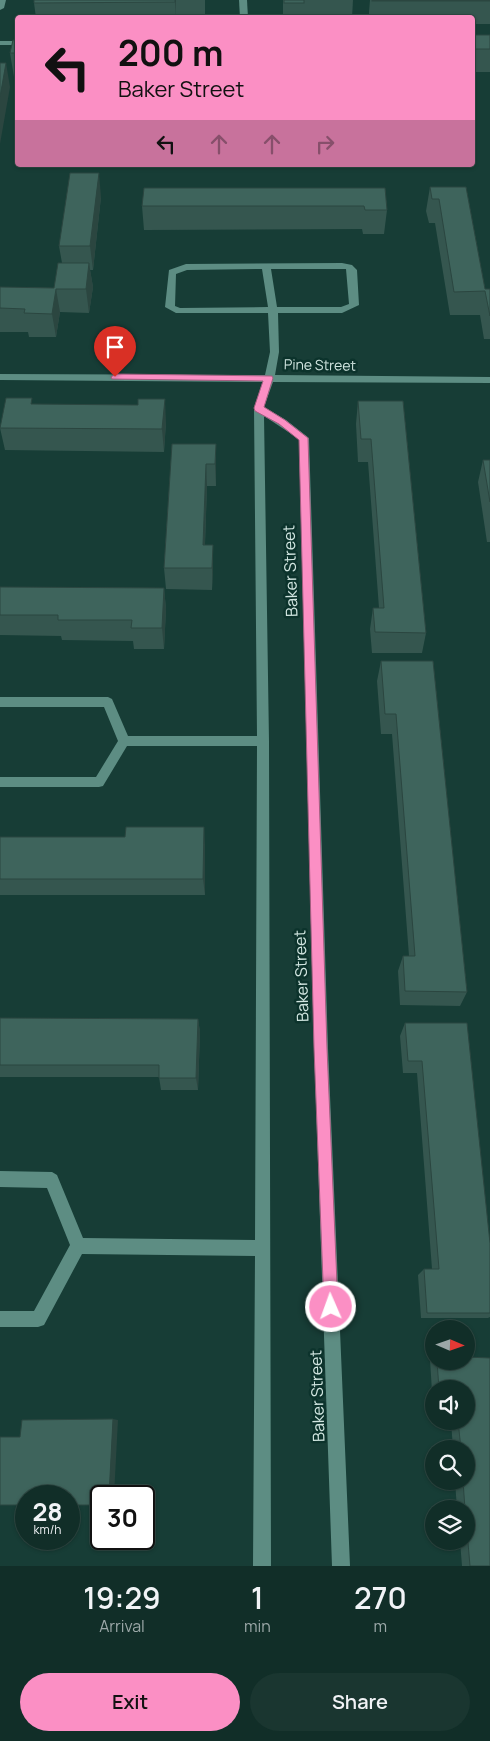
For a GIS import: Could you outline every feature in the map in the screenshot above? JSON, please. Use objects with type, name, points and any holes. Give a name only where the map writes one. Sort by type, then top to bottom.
[{"type":"street","points":[[0,8],[2,0]]},
{"type":"street","points":[[244,0],[244,15]]},
{"type":"street","points":[[0,43],[15,43]]},
{"type":"street","points":[[266,266],[349,267],[352,270],[354,305],[342,310],[179,311],[170,307],[172,272],[178,269],[186,267],[266,266]]},
{"type":"street","name":"Baker Street","points":[[262,1566],[263,741],[259,408],[274,363],[272,310],[266,266]]},
{"type":"street","name":"Pine Street","points":[[0,377],[490,380]]},
{"type":"street","name":"Baker Street","points":[[259,408],[304,438],[321,1048],[341,1566]]},
{"type":"street","points":[[0,702],[108,702],[124,741]]},
{"type":"street","points":[[124,741],[263,741]]},
{"type":"street","points":[[0,782],[99,782],[124,741]]},
{"type":"street","points":[[0,1179],[52,1180],[78,1246]]},
{"type":"street","points":[[78,1246],[262,1248]]},
{"type":"street","points":[[0,1319],[38,1319],[78,1246]]},
{"type":"building","points":[[34,0],[175,0],[175,2],[34,3]]},
{"type":"building","points":[[284,0],[304,0],[304,3],[284,3]]},
{"type":"building","points":[[490,0],[490,1],[372,1]]},
{"type":"building","points":[[475,35],[490,35],[490,49],[475,49]]},
{"type":"building","points":[[13,40],[15,40],[15,53],[10,53]]},
{"type":"building","points":[[0,63],[6,63],[0,97]]},
{"type":"building","points":[[70,173],[99,173],[90,246],[59,246]]},
{"type":"building","points":[[430,187],[466,187],[485,289],[490,289],[490,316],[485,291],[454,292],[439,199],[432,199]]},
{"type":"building","points":[[144,188],[385,188],[387,210],[365,210],[364,206],[142,206]]},
{"type":"building","points":[[58,263],[89,263],[86,289],[56,289],[52,314],[24,313],[25,309],[0,308],[0,287],[54,288]]},
{"type":"building","points":[[6,398],[32,398],[31,404],[138,405],[138,399],[165,399],[162,429],[0,428]]},
{"type":"building","points":[[358,401],[403,401],[426,633],[375,632],[373,608],[384,608],[371,439],[361,439]]},
{"type":"building","points":[[172,444],[216,444],[215,464],[206,464],[203,545],[213,545],[212,568],[164,568]]},
{"type":"building","points":[[483,460],[490,460],[490,502]]},
{"type":"building","points":[[0,587],[164,588],[162,628],[131,628],[132,620],[58,620],[58,615],[0,615]]},
{"type":"building","points":[[381,661],[433,661],[467,992],[405,991],[403,956],[415,956],[396,714],[385,714]]},
{"type":"building","points":[[126,827],[204,827],[203,879],[0,879],[0,837],[125,837]]},
{"type":"building","points":[[0,1018],[198,1019],[196,1078],[159,1078],[159,1065],[0,1065]]},
{"type":"building","points":[[405,1023],[467,1023],[490,1243],[490,1313],[427,1313],[424,1269],[439,1269],[422,1061],[408,1061]]},
{"type":"building","points":[[475,1357],[490,1358],[490,1566],[470,1566],[469,1550],[475,1550],[475,1500],[464,1500],[464,1490],[475,1490],[475,1440],[460,1440],[459,1430],[475,1430],[475,1380],[438,1380],[438,1370],[475,1370]]},
{"type":"building","points":[[113,1419],[110,1485],[90,1485],[90,1505],[80,1505],[80,1485],[15,1485],[15,1505],[0,1505],[0,1437],[20,1437],[22,1420]]},
{"type":"route","points":[[115,377],[269,378],[259,408],[304,438],[321,1048],[331,1307]]}]
